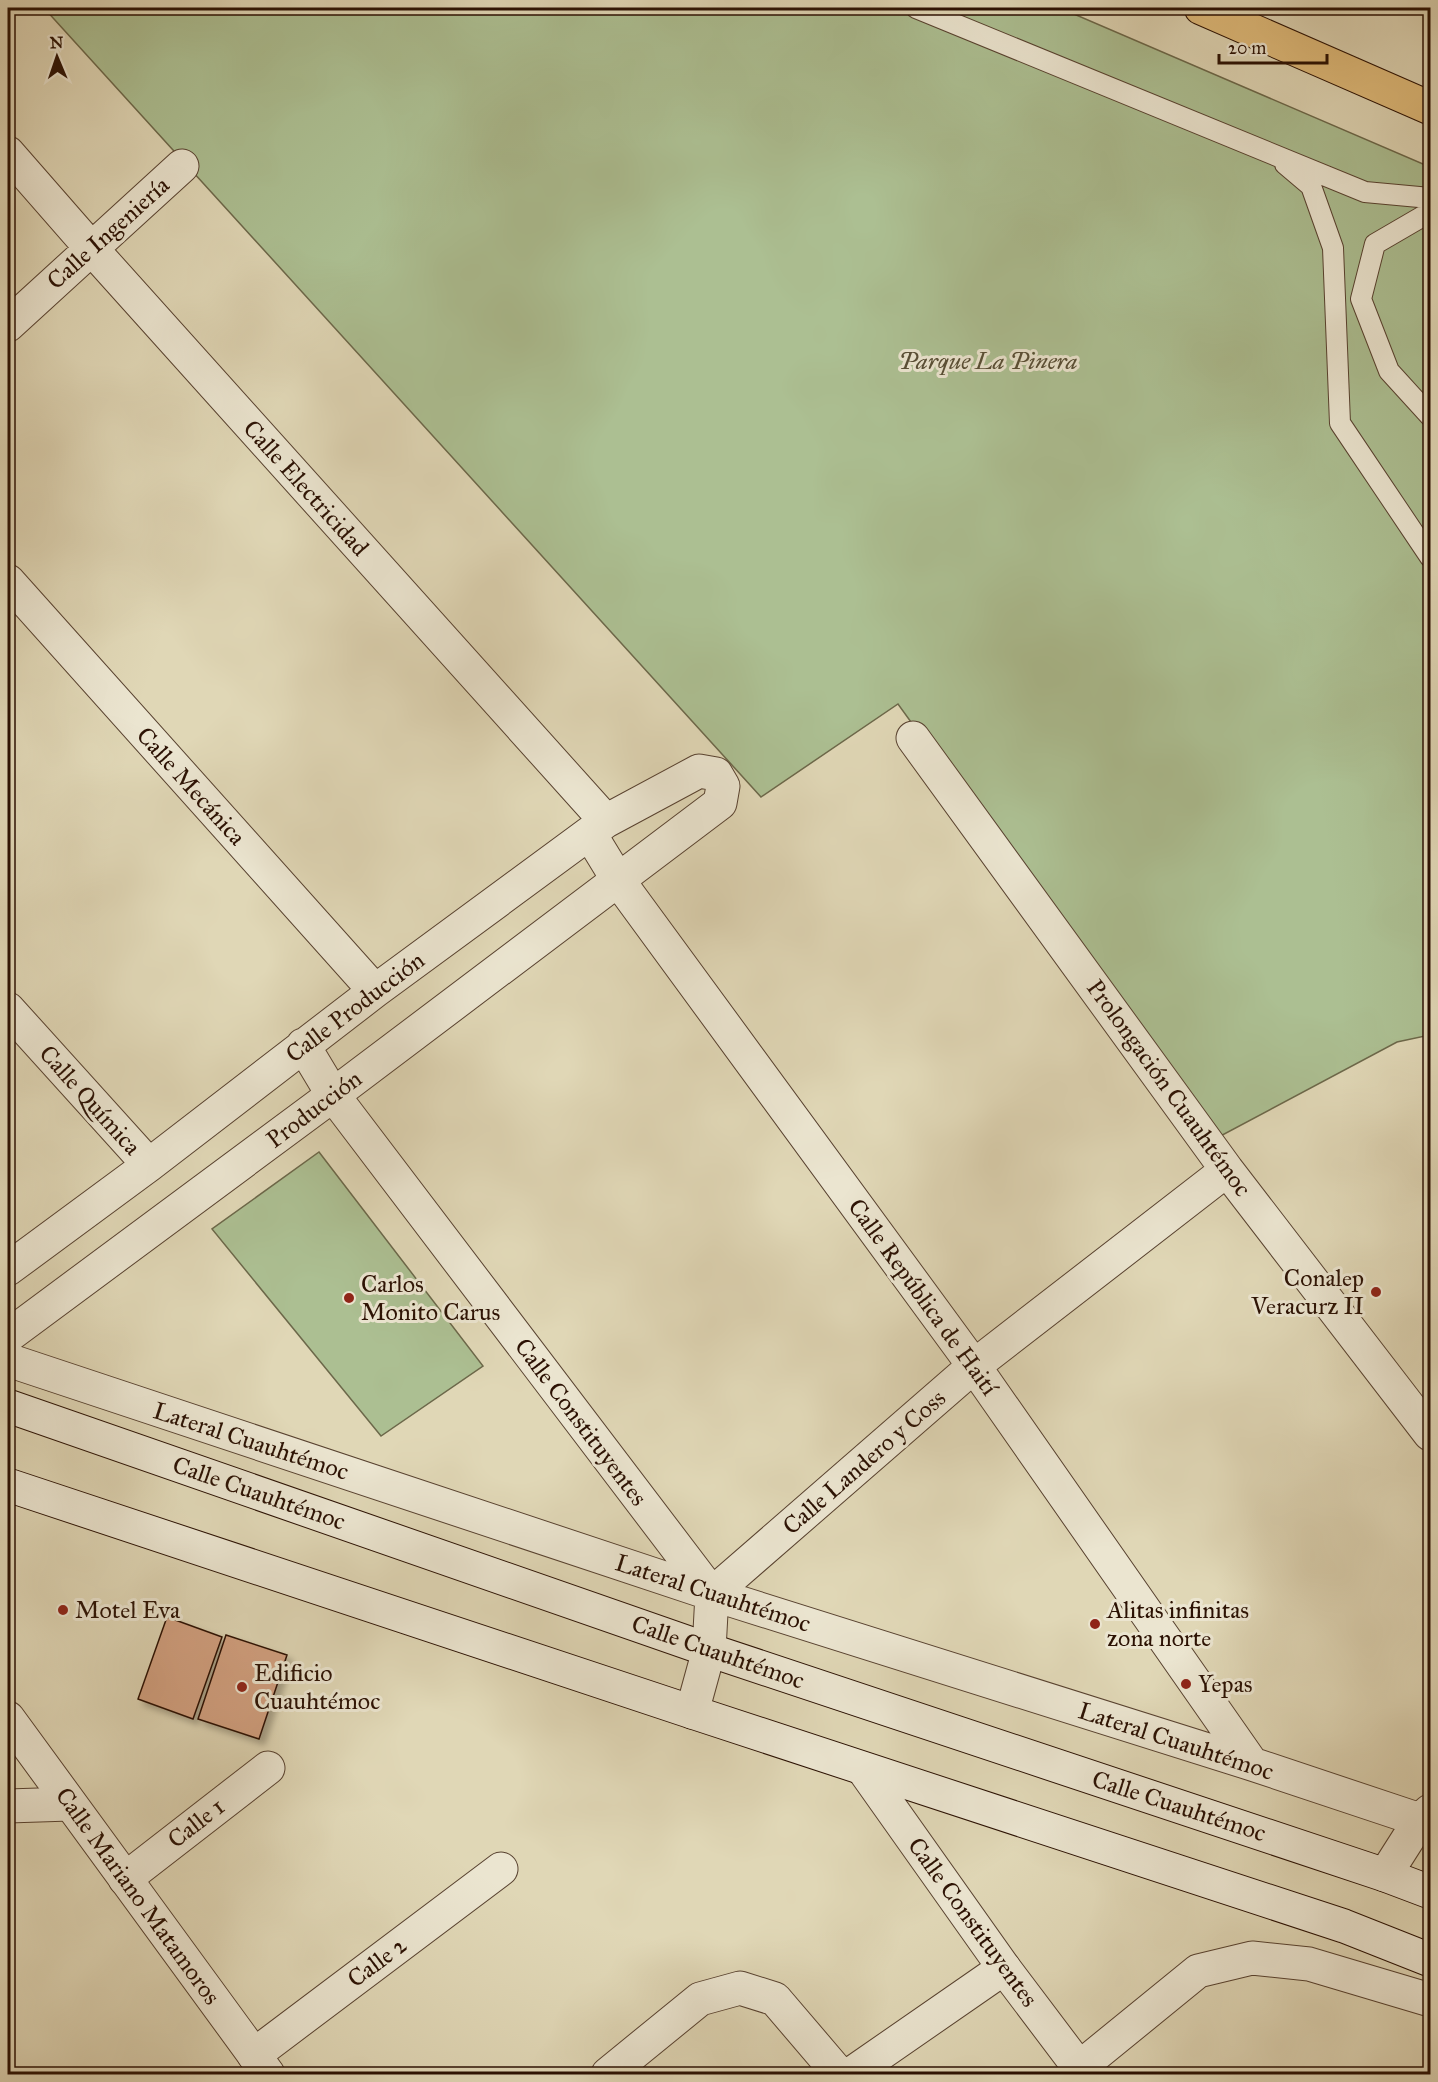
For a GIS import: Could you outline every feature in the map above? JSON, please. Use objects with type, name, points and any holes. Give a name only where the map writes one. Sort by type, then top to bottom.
[{"type":"main road","points":[[1201,8],[1431,108]]},
{"type":"street","name":"Calle Electricidad","points":[[8,153],[598,828]]},
{"type":"street","name":"Calle Ingeniería","points":[[8,325],[182,166]]},
{"type":"street","name":"Calle Mecánica","points":[[8,581],[375,991]]},
{"type":"street","name":"Prolongación Cuauhtémoc","points":[[913,738],[1227,1170],[1431,1434]]},
{"type":"street","name":"Calle Producción","points":[[8,1269],[149,1165],[375,991],[598,828],[699,771],[716,774]]},
{"type":"street","name":"Producción","points":[[8,1336],[333,1095],[720,803],[723,786],[716,774]]},
{"type":"street","name":"Calle República de Haití","points":[[598,828],[618,880],[974,1366],[1252,1764]]},
{"type":"street","name":"Calle Química","points":[[8,1009],[149,1165]]},
{"type":"street","name":"Calle Constituyentes","points":[[303,1045],[333,1095],[711,1594]]},
{"type":"street","name":"Calle Landero y Coss","points":[[711,1594],[974,1366],[1227,1170]]},
{"type":"street","name":"Lateral Cuauhtémoc","points":[[8,1360],[711,1594],[1425,1816]]},
{"type":"street","name":"Calle Cuauhtémoc","points":[[8,1406],[709,1650],[1431,1892]]},
{"type":"street","points":[[8,1485],[1333,1923],[1431,1959]]},
{"type":"street","points":[[692,1712],[709,1650],[711,1594]]},
{"type":"street","name":"Calle Mariano Matamoros","points":[[8,1718],[261,2065]]},
{"type":"street","name":"Calle 1","points":[[125,1879],[268,1768]]},
{"type":"street","name":"Calle Constituyentes","points":[[863,1769],[1004,1968],[1082,2071]]},
{"type":"street","points":[[8,1806],[70,1804]]},
{"type":"street","points":[[1385,1875],[1425,1816]]},
{"type":"street","name":"Calle 2","points":[[261,2065],[501,1869]]},
{"type":"street","points":[[1082,2071],[1198,1971],[1252,1958],[1309,1964],[1431,2000]]},
{"type":"street","points":[[851,2074],[1004,1968]]},
{"type":"street","points":[[608,2074],[700,1999],[740,1988],[775,1999],[839,2074]]},
{"type":"lane","points":[[916,8],[1365,192],[1431,198]]},
{"type":"lane","points":[[1272,152],[1311,186],[1333,248],[1340,423],[1431,557]]},
{"type":"lane","points":[[1431,212],[1375,244],[1361,300],[1389,371],[1431,416]]},
{"type":"green space","name":"Parque La Pinera","points":[[44,8],[1060,8],[1430,167],[1430,1035],[1397,1042],[1213,1140],[898,704],[761,797]]},
{"type":"green space","name":"Carlos Monito Carus","points":[[319,1152],[483,1366],[381,1436],[212,1229]]},
{"type":"building","points":[[167,1617],[222,1637],[193,1719],[138,1699]]},
{"type":"building","name":"Edificio Cuauhtémoc","points":[[226,1635],[287,1655],[259,1739],[198,1719]]},
{"type":"place","name":"Conalep Veracurz II","points":[[1376,1292]]},
{"type":"place","name":"Carlos Monito Carus","points":[[349,1298]]},
{"type":"place","name":"Motel Eva","points":[[63,1610]]},
{"type":"place","name":"Alitas infinitas zona norte","points":[[1095,1624]]},
{"type":"place","name":"Yepas","points":[[1186,1684]]},
{"type":"place","name":"Edificio Cuauhtémoc","points":[[242,1687]]}]
